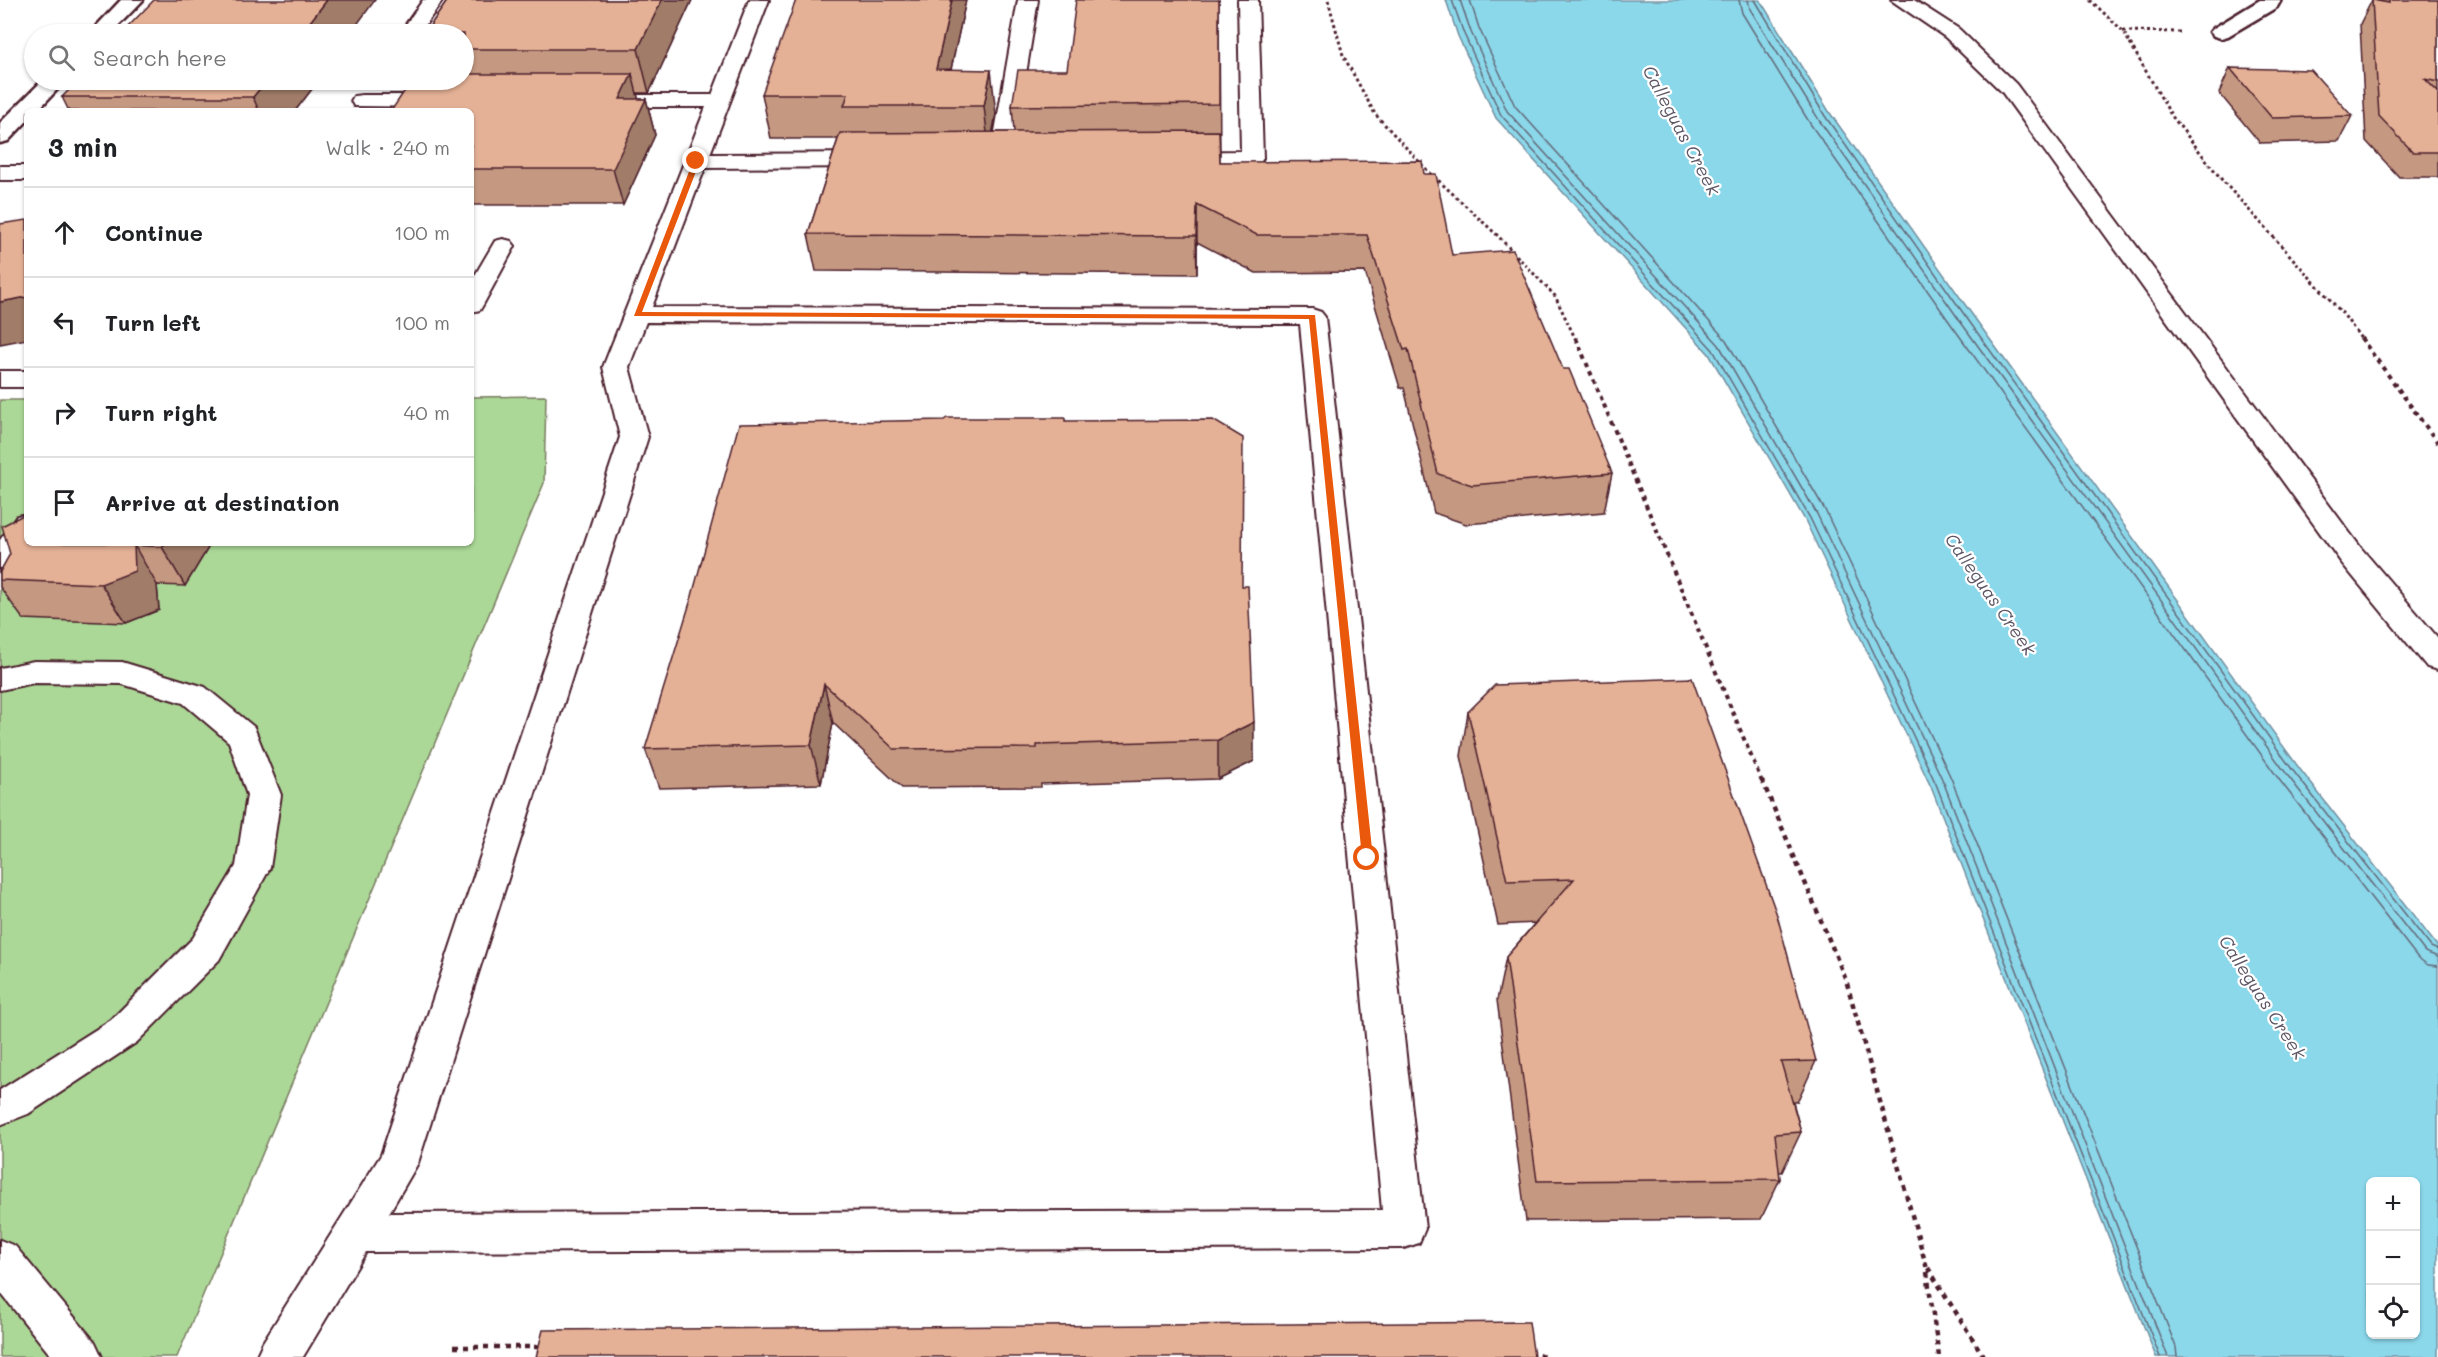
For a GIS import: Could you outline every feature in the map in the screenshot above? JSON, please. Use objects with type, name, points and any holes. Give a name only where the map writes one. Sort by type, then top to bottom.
[{"type":"street","points":[[109,24],[133,0]]},
{"type":"street","points":[[2221,32],[2271,3],[2271,0]]},
{"type":"street","points":[[28,108],[46,90]]},
{"type":"street","points":[[0,136],[24,112]]},
{"type":"lane","points":[[416,24],[433,0]]},
{"type":"lane","points":[[278,1357],[398,1163],[634,437],[616,366],[759,0]]},
{"type":"lane","points":[[1002,160],[1028,0]]},
{"type":"lane","points":[[1157,159],[1252,158],[1248,0]]},
{"type":"lane","points":[[1901,0],[1952,33],[2009,88],[2351,555],[2438,659]]},
{"type":"lane","points":[[358,106],[370,90]]},
{"type":"lane","points":[[358,106],[457,101]]},
{"type":"lane","points":[[577,101],[720,101]]},
{"type":"lane","points":[[696,161],[896,160]]},
{"type":"lane","points":[[978,160],[1025,160]]},
{"type":"lane","points":[[0,173],[24,173]]},
{"type":"lane","points":[[474,299],[503,246]]},
{"type":"lane","points":[[355,1233],[1404,1229],[1312,317],[637,314]]},
{"type":"lane","points":[[0,379],[24,379]]},
{"type":"lane","points":[[0,562],[24,527]]},
{"type":"lane","points":[[0,679],[34,672],[122,673],[195,695],[243,736],[264,795],[253,868],[206,949],[124,1031],[14,1102],[0,1108]]},
{"type":"lane","points":[[0,1260],[80,1357]]},
{"type":"path","points":[[1328,0],[1343,55],[1375,114],[1425,168],[1497,234],[1555,296],[1572,328],[1846,980],[1926,1265],[1939,1357]]},
{"type":"path","points":[[2090,0],[2123,31],[2171,115],[2222,180],[2343,314],[2438,443]]},
{"type":"path","points":[[2123,31],[2221,32]]},
{"type":"path","points":[[1926,1265],[1984,1357]]},
{"type":"path","points":[[454,1347],[549,1347]]},
{"type":"path","points":[[1526,1351],[1548,1357]]},
{"type":"green space","points":[[546,396],[544,483],[177,1357],[0,1357],[0,400],[24,400],[24,546],[474,546],[474,397]]},
{"type":"water","name":"Calleguas Creek","points":[[1446,0],[1760,0],[1830,113],[1971,313],[2299,768],[2438,947],[2438,1357],[2156,1357],[1931,787],[1805,520],[1709,354],[1496,118],[1458,36]]},
{"type":"building","points":[[154,0],[327,0],[308,24],[131,24]]},
{"type":"building","points":[[448,0],[662,0],[638,49],[474,49],[474,24],[431,24]]},
{"type":"building","points":[[796,0],[952,0],[936,69],[991,70],[984,106],[844,106],[848,94],[762,94]]},
{"type":"building","points":[[1076,0],[1219,0],[1219,104],[1012,106],[1018,70],[1067,70]]},
{"type":"building","points":[[2372,0],[2389,3],[2389,0],[2438,0],[2438,82],[2425,79],[2438,92],[2438,152],[2413,152],[2379,116]]},
{"type":"building","points":[[2230,68],[2311,70],[2352,116],[2272,118]]},
{"type":"building","points":[[474,74],[632,74],[620,99],[646,99],[613,169],[474,169],[474,108],[393,108],[405,90],[474,90]]},
{"type":"building","points":[[69,90],[259,90],[253,97],[62,97]]},
{"type":"building","points":[[1219,131],[1220,162],[1422,161],[1424,174],[1436,174],[1452,255],[1513,250],[1563,369],[1569,369],[1612,473],[1472,485],[1438,474],[1408,349],[1404,350],[1367,235],[1257,235],[1197,205],[1196,236],[808,234],[840,133]]},
{"type":"building","points":[[24,220],[24,298],[0,302],[0,224]]},
{"type":"building","points":[[947,418],[1065,418],[1065,421],[1213,420],[1243,438],[1242,586],[1248,586],[1254,722],[1218,740],[1037,745],[1037,748],[894,749],[824,684],[811,745],[645,749],[692,596],[739,424],[944,420]]},
{"type":"building","points":[[24,515],[24,546],[134,546],[135,571],[101,584],[0,580],[0,572],[10,554],[2,526]]},
{"type":"building","points":[[1692,678],[1777,915],[1816,1061],[1781,1062],[1801,1132],[1775,1134],[1780,1179],[1537,1181],[1506,957],[1574,879],[1507,881],[1468,712],[1495,685]]},
{"type":"building","points":[[1529,1322],[1534,1357],[536,1357],[543,1330]]},
{"type":"route","points":[[696,161],[637,314],[1312,317],[1367,858]]}]
